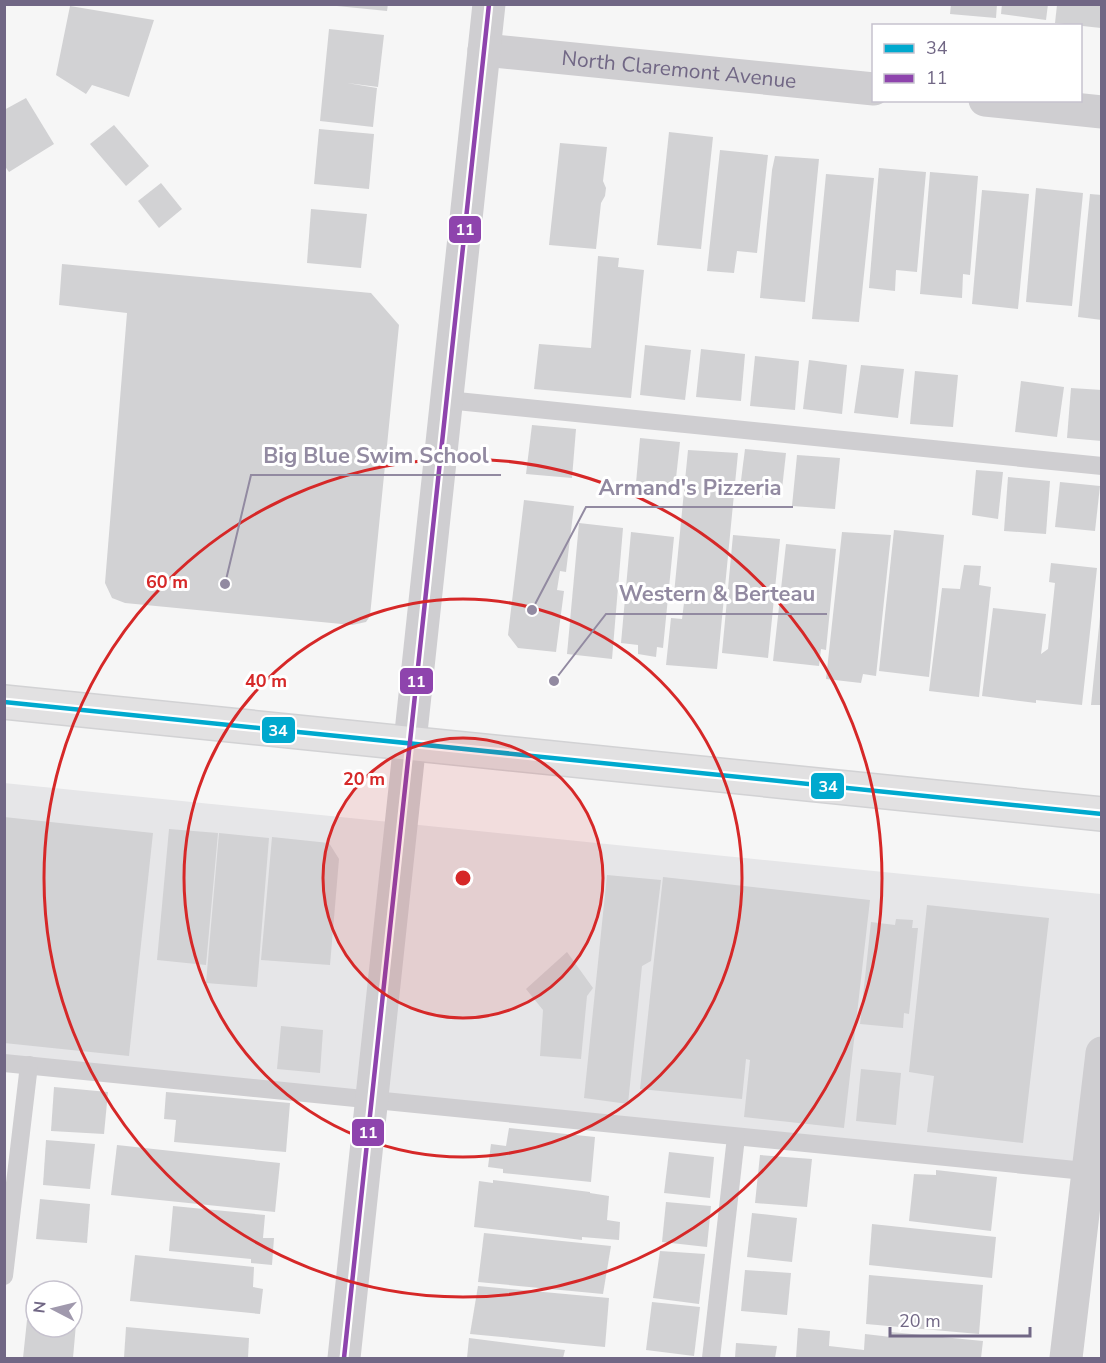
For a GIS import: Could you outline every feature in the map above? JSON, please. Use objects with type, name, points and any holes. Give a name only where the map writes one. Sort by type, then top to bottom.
[{"type":"main road","points":[[4,702],[1101,814]]},
{"type":"street","points":[[344,1359],[489,4]]},
{"type":"street","name":"North Claremont Avenue","points":[[484,50],[872,89]]},
{"type":"street","points":[[1004,102],[1101,112]]},
{"type":"street","points":[[1066,1359],[1095,1172],[1101,1053]]},
{"type":"lane","points":[[447,400],[1101,466]]},
{"type":"lane","points":[[4,1063],[1095,1172]]},
{"type":"lane","points":[[4,1276],[29,1065]]},
{"type":"lane","points":[[711,1359],[736,1137]]},
{"type":"shaded area","points":[[4,783],[1101,894],[1102,1105],[1095,1164],[5,1055]]},
{"type":"building","points":[[337,4],[388,4],[387,11],[337,6]]},
{"type":"building","points":[[951,4],[997,4],[996,18],[950,14]]},
{"type":"building","points":[[1002,4],[1048,4],[1046,20],[1001,14]]},
{"type":"building","points":[[1057,5],[1102,5],[1101,28],[1082,26],[1082,24],[1055,23]]},
{"type":"building","points":[[70,6],[154,20],[129,97],[92,85],[86,94],[56,75]]},
{"type":"building","points":[[329,29],[384,35],[378,87],[347,83],[377,88],[373,127],[320,121]]},
{"type":"building","points":[[26,98],[54,144],[9,172],[4,165],[4,110]]},
{"type":"building","points":[[114,125],[149,166],[126,186],[90,144]]},
{"type":"building","points":[[319,129],[374,134],[369,189],[314,184]]},
{"type":"building","points":[[669,132],[713,137],[701,249],[657,245]]},
{"type":"building","points":[[560,143],[607,147],[603,181],[606,188],[601,203],[596,249],[549,245]]},
{"type":"building","points":[[720,150],[768,155],[757,253],[737,251],[734,273],[707,271]]},
{"type":"building","points":[[775,156],[819,159],[805,302],[760,298]]},
{"type":"building","points":[[879,168],[926,172],[917,272],[896,270],[895,291],[869,288]]},
{"type":"building","points":[[930,172],[978,176],[970,275],[963,274],[962,298],[920,294]]},
{"type":"building","points":[[826,174],[874,178],[859,322],[812,319]]},
{"type":"building","points":[[161,183],[182,209],[159,228],[138,201]]},
{"type":"building","points":[[1036,188],[1083,193],[1072,306],[1026,302]]},
{"type":"building","points":[[982,190],[1029,194],[1018,309],[972,304]]},
{"type":"building","points":[[1090,194],[1102,195],[1102,320],[1078,317]]},
{"type":"building","points":[[311,209],[367,214],[361,268],[307,263]]},
{"type":"building","points":[[598,256],[619,258],[618,267],[644,270],[631,398],[534,389],[539,344],[591,348]]},
{"type":"building","points":[[62,264],[371,293],[399,325],[370,616],[366,622],[352,625],[125,603],[112,598],[105,583],[127,313],[59,305]]},
{"type":"building","points":[[645,345],[691,350],[685,400],[640,395]]},
{"type":"building","points":[[701,349],[745,354],[741,401],[696,397]]},
{"type":"building","points":[[755,356],[799,361],[795,410],[750,406]]},
{"type":"building","points":[[809,360],[847,365],[842,414],[803,409]]},
{"type":"building","points":[[861,365],[904,369],[898,418],[854,413]]},
{"type":"building","points":[[915,371],[958,375],[953,427],[910,424]]},
{"type":"building","points":[[1021,381],[1064,387],[1057,437],[1015,432]]},
{"type":"building","points":[[1071,388],[1102,390],[1102,441],[1067,438]]},
{"type":"building","points":[[532,425],[576,429],[572,478],[526,474]]},
{"type":"building","points":[[640,438],[680,442],[675,487],[636,483]]},
{"type":"building","points":[[745,449],[786,453],[781,498],[739,496]]},
{"type":"building","points":[[688,450],[738,453],[717,669],[666,665],[671,618],[682,619],[685,595],[674,594]]},
{"type":"building","points":[[797,455],[840,458],[835,509],[792,506]]},
{"type":"building","points":[[976,470],[1003,472],[998,519],[972,515]]},
{"type":"building","points":[[1008,477],[1050,481],[1046,534],[1004,531]]},
{"type":"building","points":[[1060,482],[1100,486],[1095,531],[1055,527]]},
{"type":"building","points":[[524,500],[574,506],[566,572],[560,571],[557,590],[564,591],[556,652],[518,648],[508,635]]},
{"type":"building","points":[[579,523],[623,528],[612,659],[567,654]]},
{"type":"building","points":[[894,530],[944,535],[929,677],[879,671]]},
{"type":"building","points":[[631,532],[674,537],[663,648],[657,647],[656,657],[638,654],[638,645],[621,643]]},
{"type":"building","points":[[842,532],[891,535],[876,676],[863,674],[861,683],[826,679]]},
{"type":"building","points":[[733,535],[780,539],[768,658],[722,653]]},
{"type":"building","points":[[786,544],[836,549],[826,650],[821,649],[819,666],[773,661]]},
{"type":"building","points":[[1051,563],[1097,568],[1082,705],[1036,700],[1036,703],[982,696],[993,608],[1046,614],[1041,654],[1048,649],[1055,583],[1049,582]]},
{"type":"building","points":[[964,565],[981,566],[979,585],[991,587],[979,697],[929,691],[942,588],[960,589]]},
{"type":"building","points":[[1100,617],[1102,617],[1102,705],[1091,705]]},
{"type":"building","points":[[4,817],[153,833],[129,1056],[4,1043]]},
{"type":"building","points":[[169,829],[218,833],[206,965],[157,960]]},
{"type":"building","points":[[219,833],[269,838],[257,987],[206,983]]},
{"type":"building","points":[[272,837],[329,843],[339,859],[330,965],[261,960]]},
{"type":"building","points":[[607,875],[661,880],[651,961],[642,966],[628,1104],[584,1098]]},
{"type":"building","points":[[663,877],[870,900],[844,1128],[744,1117],[750,1060],[746,1059],[742,1099],[640,1089]]},
{"type":"building","points":[[927,905],[1049,918],[1023,1143],[927,1132],[934,1076],[909,1072]]},
{"type":"building","points":[[896,919],[913,920],[912,928],[918,928],[909,1014],[904,1013],[903,1028],[860,1024],[871,922],[895,925]]},
{"type":"building","points":[[567,952],[593,988],[587,996],[581,1059],[540,1056],[543,1010],[526,989]]},
{"type":"building","points":[[281,1026],[323,1030],[320,1073],[277,1069]]},
{"type":"building","points":[[861,1069],[901,1073],[896,1125],[856,1121]]},
{"type":"building","points":[[54,1087],[108,1092],[104,1134],[51,1131]]},
{"type":"building","points":[[166,1092],[290,1103],[286,1152],[174,1142],[176,1120],[164,1119]]},
{"type":"building","points":[[509,1128],[595,1137],[591,1182],[503,1173],[503,1169],[488,1167],[491,1144],[506,1146]]},
{"type":"building","points":[[46,1140],[95,1144],[90,1189],[43,1185]]},
{"type":"building","points":[[117,1145],[280,1163],[275,1212],[111,1195]]},
{"type":"building","points":[[669,1152],[714,1157],[710,1198],[664,1193]]},
{"type":"building","points":[[760,1155],[812,1159],[807,1207],[755,1203]]},
{"type":"building","points":[[936,1170],[997,1177],[991,1231],[909,1221],[914,1174],[936,1175]]},
{"type":"building","points":[[493,1180],[609,1196],[607,1220],[620,1222],[619,1240],[582,1237],[582,1240],[474,1227],[479,1181],[493,1183]]},
{"type":"building","points":[[40,1199],[90,1204],[87,1243],[36,1239]]},
{"type":"building","points":[[666,1202],[711,1206],[707,1247],[662,1242]]},
{"type":"building","points":[[173,1206],[265,1215],[263,1238],[274,1238],[272,1265],[251,1263],[251,1259],[169,1251]]},
{"type":"building","points":[[752,1213],[797,1218],[792,1262],[747,1257]]},
{"type":"building","points":[[872,1224],[996,1237],[992,1278],[869,1265]]},
{"type":"building","points":[[484,1233],[611,1246],[603,1294],[478,1282]]},
{"type":"building","points":[[660,1251],[705,1254],[699,1304],[653,1298]]},
{"type":"building","points":[[135,1255],[254,1267],[253,1287],[263,1289],[260,1314],[130,1301]]},
{"type":"building","points":[[745,1270],[791,1273],[787,1315],[741,1311]]},
{"type":"building","points":[[869,1275],[983,1285],[979,1334],[866,1324]]},
{"type":"building","points":[[478,1286],[609,1298],[605,1347],[470,1334]]},
{"type":"building","points":[[652,1302],[700,1307],[694,1356],[646,1350]]},
{"type":"building","points":[[126,1327],[249,1338],[248,1358],[124,1358]]},
{"type":"building","points":[[798,1328],[830,1331],[829,1346],[864,1350],[865,1334],[891,1337],[891,1332],[983,1341],[981,1358],[796,1358]]},
{"type":"building","points":[[469,1338],[565,1350],[563,1358],[467,1358]]},
{"type":"building","points":[[25,1339],[75,1339],[73,1358],[23,1358]]},
{"type":"building","points":[[736,1343],[777,1346],[775,1358],[735,1358]]},
{"type":"transit line","name":"11","points":[[344,1358],[489,4]]},
{"type":"transit line","name":"34","points":[[4,702],[1102,814]]},
{"type":"place","name":"Big Blue Swim School","points":[[225,584]]},
{"type":"place","name":"Armand's Pizzeria","points":[[532,610]]},
{"type":"place","name":"Western & Berteau","points":[[554,681]]}]
